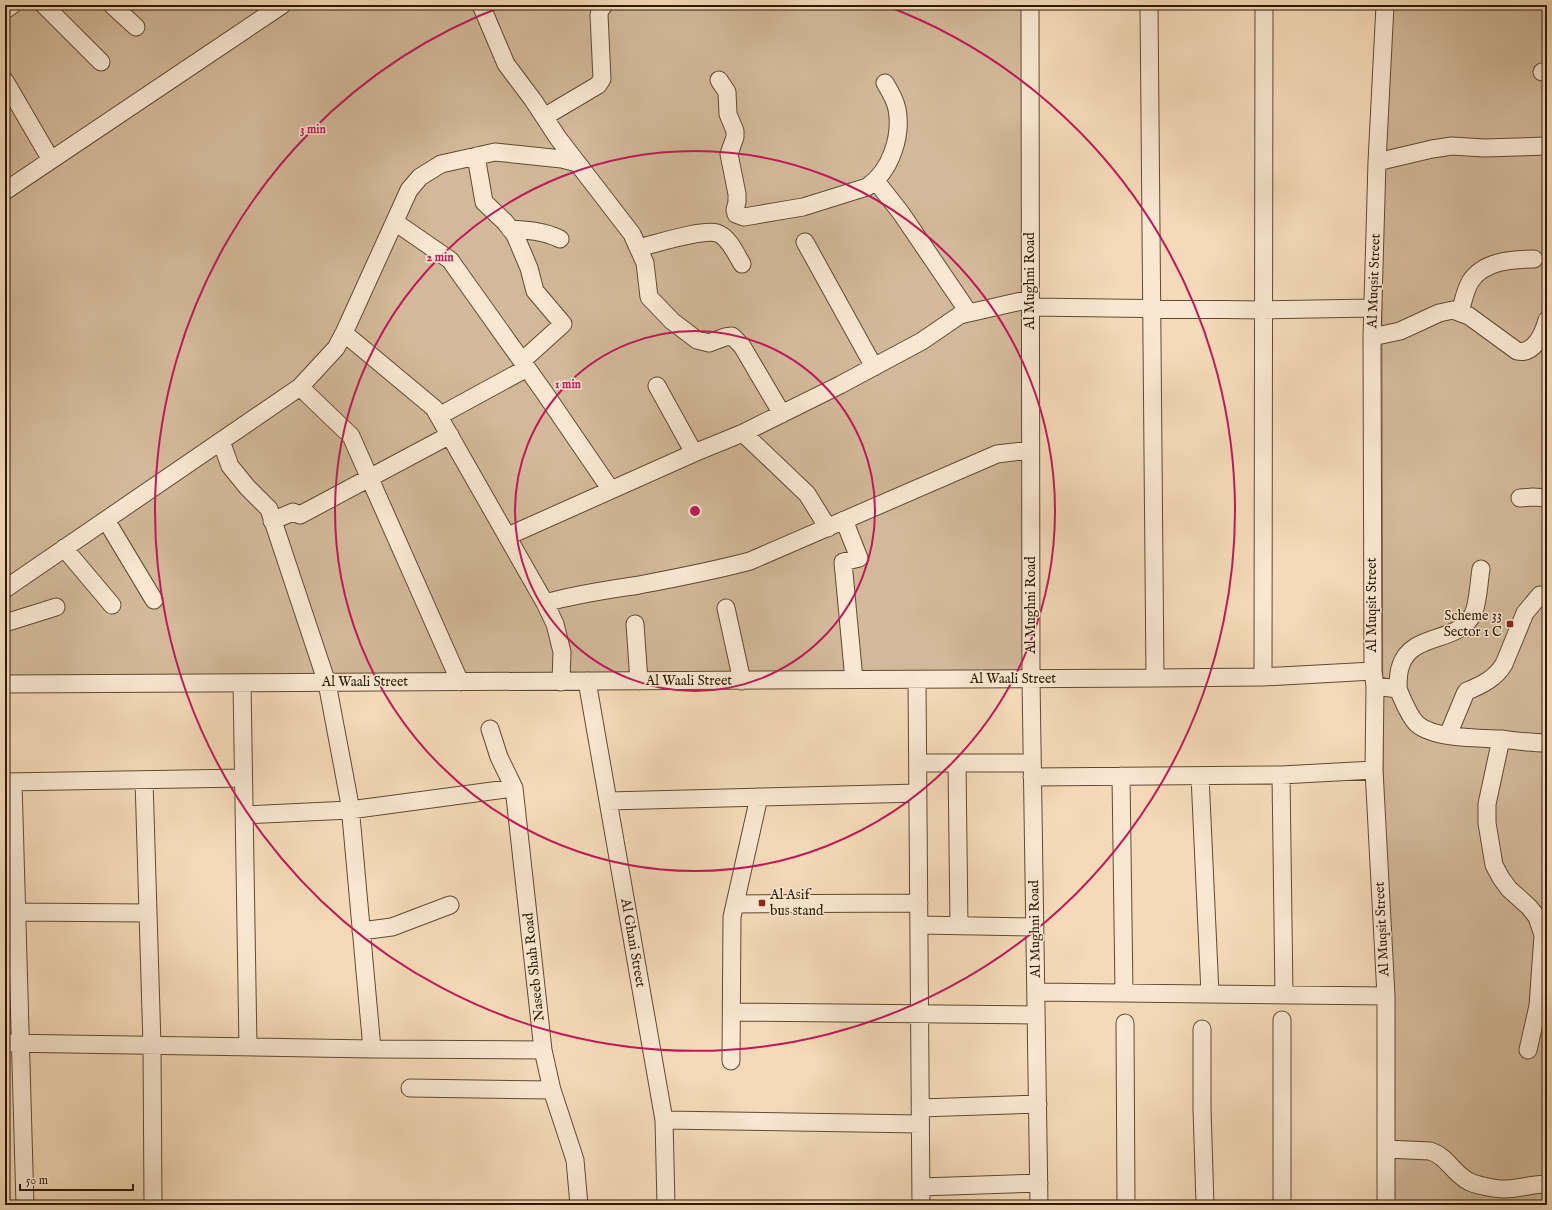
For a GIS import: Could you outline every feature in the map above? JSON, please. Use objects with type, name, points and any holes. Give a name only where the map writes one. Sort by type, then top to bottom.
[{"type":"street","points":[[5,10],[12,5]]},
{"type":"street","points":[[44,5],[101,62]]},
{"type":"street","points":[[112,5],[136,27]]},
{"type":"street","points":[[5,191],[282,5]]},
{"type":"street","points":[[481,5],[506,64],[577,163],[632,234],[645,263],[649,297],[672,321],[697,340],[709,343],[725,336],[732,336],[742,346],[782,414]]},
{"type":"street","points":[[544,118],[598,85],[602,79],[599,15],[600,10],[604,5]]},
{"type":"street","name":"Al Mughni Road","points":[[1030,5],[1031,679],[1039,1205]]},
{"type":"street","points":[[1149,5],[1155,678]]},
{"type":"street","points":[[1263,677],[1264,5]]},
{"type":"street","name":"Al Muqsit Street","points":[[1385,5],[1377,162],[1372,337],[1374,770],[1386,996],[1386,1205]]},
{"type":"street","points":[[719,80],[724,85],[727,92],[728,114],[735,131],[735,137],[729,154],[737,194],[735,210],[736,214],[744,217],[803,207],[867,187],[876,181],[890,159],[895,146],[898,128],[897,109],[893,97],[885,83]]},
{"type":"street","points":[[5,81],[52,160]]},
{"type":"street","points":[[1377,162],[1432,149],[1452,146],[1484,148],[1547,146]]},
{"type":"street","points":[[5,589],[300,387],[336,348],[409,190],[420,177],[441,164],[495,152],[562,159],[577,163]]},
{"type":"street","points":[[439,416],[525,364],[563,324],[535,291],[529,268],[515,235],[484,202],[476,156]]},
{"type":"street","points":[[876,181],[901,213],[969,313]]},
{"type":"street","points":[[395,222],[450,260],[525,364],[611,490]]},
{"type":"street","points":[[510,229],[536,231],[560,239]]},
{"type":"street","points":[[638,248],[700,233],[718,233],[728,241],[742,264]]},
{"type":"street","points":[[805,242],[874,367]]},
{"type":"street","points":[[1460,312],[1469,284],[1478,272],[1504,261],[1534,259]]},
{"type":"street","points":[[508,536],[743,433],[782,414],[922,341],[960,315],[1030,303],[1151,308],[1263,310],[1374,308]]},
{"type":"street","points":[[1372,337],[1400,331],[1439,312],[1453,310],[1469,316],[1517,351],[1521,352],[1528,350],[1536,343],[1544,330],[1547,320]]},
{"type":"street","points":[[344,333],[434,408],[439,416],[545,602],[554,624],[562,652],[561,682]]},
{"type":"street","points":[[657,386],[694,454]]},
{"type":"street","points":[[300,387],[351,436],[460,682]]},
{"type":"street","points":[[743,433],[807,494],[828,528]]},
{"type":"street","points":[[272,520],[293,512],[300,515],[450,435]]},
{"type":"street","points":[[221,441],[230,466],[268,509],[327,682],[350,810],[372,1049]]},
{"type":"street","points":[[545,602],[572,595],[638,585],[750,561],[997,454],[1030,450]]},
{"type":"street","points":[[1520,498],[1547,498]]},
{"type":"street","points":[[106,520],[154,600]]},
{"type":"street","points":[[844,520],[859,558],[843,562],[854,680]]},
{"type":"street","points":[[64,548],[112,605]]},
{"type":"street","points":[[1481,568],[1474,613],[1469,621],[1451,633],[1415,646],[1406,653],[1400,665],[1398,689],[1409,713],[1417,724],[1434,732],[1472,738],[1547,743]]},
{"type":"street","points":[[1448,735],[1467,691],[1493,678],[1500,672],[1525,613],[1540,595]]},
{"type":"street","points":[[5,623],[56,607]]},
{"type":"street","points":[[726,608],[742,681]]},
{"type":"street","points":[[635,624],[639,681]]},
{"type":"street","name":"Al Waali Street","points":[[5,684],[1263,677],[1374,678],[1398,689]]},
{"type":"street","points":[[917,680],[921,1205]]},
{"type":"street","name":"Al Ghani Street","points":[[587,681],[664,1120],[666,1205]]},
{"type":"street","points":[[242,683],[248,1047]]},
{"type":"street","name":"Naseeb Shah Road","points":[[490,729],[499,757],[514,788],[543,1050],[552,1090],[575,1160],[579,1205]]},
{"type":"street","points":[[1501,739],[1487,804],[1487,823],[1494,865],[1500,878],[1537,917],[1543,935],[1538,1006],[1528,1050]]},
{"type":"street","points":[[918,763],[957,763],[1121,776],[1281,775],[1374,770]]},
{"type":"street","points":[[957,763],[959,926]]},
{"type":"street","points":[[1281,775],[1284,995]]},
{"type":"street","points":[[1121,776],[1124,993]]},
{"type":"street","points":[[1200,776],[1210,994]]},
{"type":"street","points":[[25,1205],[13,1043],[16,912],[9,782],[243,778]]},
{"type":"street","points":[[144,780],[152,1045],[153,1205]]},
{"type":"street","points":[[244,815],[350,810],[514,788]]},
{"type":"street","points":[[608,801],[918,793]]},
{"type":"street","points":[[732,1061],[732,917],[758,797]]},
{"type":"street","points":[[735,904],[919,903]]},
{"type":"street","points":[[361,931],[392,927],[450,905]]},
{"type":"street","points":[[16,912],[147,913]]},
{"type":"street","points":[[919,925],[1035,927]]},
{"type":"street","points":[[1036,992],[1386,996]]},
{"type":"street","points":[[732,1012],[1036,1015]]},
{"type":"street","points":[[1282,1020],[1282,1205]]},
{"type":"street","points":[[1125,1023],[1126,1205]]},
{"type":"street","points":[[1202,1029],[1204,1205]]},
{"type":"street","points":[[13,1043],[372,1049],[543,1050]]},
{"type":"street","points":[[410,1088],[552,1090]]},
{"type":"street","points":[[664,1120],[920,1116],[1038,1104]]},
{"type":"street","points":[[1386,1149],[1430,1151],[1437,1153],[1442,1156],[1460,1176],[1476,1184],[1504,1189],[1534,1184],[1547,1184]]},
{"type":"street","points":[[921,1187],[1039,1183]]},
{"type":"shaded area","points":[[5,5],[1030,5],[1031,679],[5,685]]},
{"type":"shaded area","points":[[1381,5],[1547,5],[1547,1205],[1384,1205]]},
{"type":"place","name":"Scheme 33 Sector 1 C","points":[[1510,624]]},
{"type":"place","name":"Al Asif bus stand","points":[[762,903]]}]
